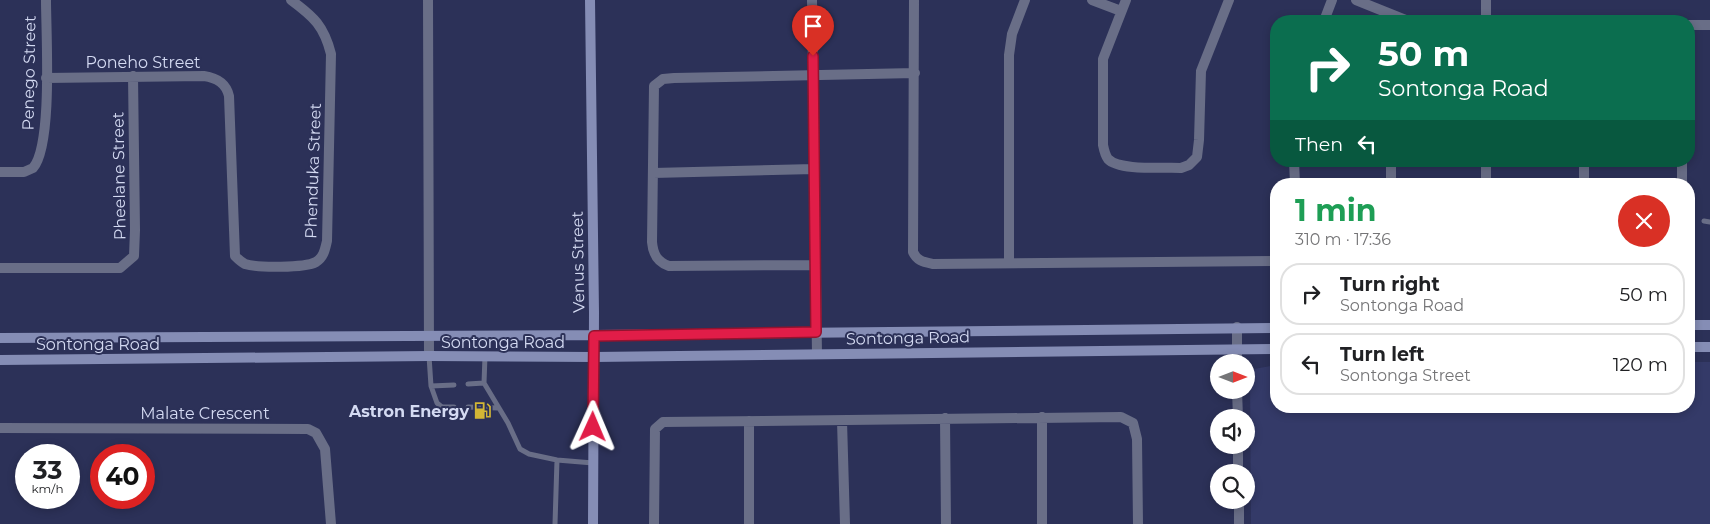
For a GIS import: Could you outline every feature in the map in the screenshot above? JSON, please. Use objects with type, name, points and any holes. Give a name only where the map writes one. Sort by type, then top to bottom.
[{"type":"main road","name":"Venus Street","points":[[590,0],[594,336],[593,524]]},
{"type":"main road","points":[[1695,325],[1710,325]]},
{"type":"main road","name":"Sontonga Road","points":[[0,338],[594,336],[1270,328]]},
{"type":"main road","points":[[1695,347],[1710,347]]},
{"type":"main road","name":"Sontonga Road","points":[[0,360],[429,356],[594,357],[1270,349]]},
{"type":"street","name":"Penego Street","points":[[0,172],[24,172],[33,168],[43,146],[46,78],[46,0]]},
{"type":"street","name":"Phenduka Street","points":[[229,96],[235,256],[242,263],[254,266],[308,264],[318,261],[323,254],[326,241],[331,54],[326,35],[316,19],[291,0]]},
{"type":"street","points":[[428,0],[429,356]]},
{"type":"street","points":[[812,0],[817,354]]},
{"type":"street","points":[[914,0],[913,252],[922,262],[933,264],[1270,261]]},
{"type":"street","points":[[1009,263],[1009,56],[1012,34],[1025,0]]},
{"type":"street","points":[[1092,0],[1121,11]]},
{"type":"street","points":[[1126,0],[1105,53],[1102,67],[1105,153],[1108,159],[1119,165],[1181,168],[1189,165],[1197,157],[1201,71],[1229,0]]},
{"type":"street","points":[[1326,15],[1332,0]]},
{"type":"street","points":[[1356,0],[1393,15]]},
{"type":"street","points":[[1486,0],[1486,15]]},
{"type":"street","points":[[1695,26],[1710,25]]},
{"type":"street","points":[[815,264],[663,264],[653,252],[652,242],[652,95],[657,82],[674,78],[915,73]]},
{"type":"street","name":"Pheelane Street","points":[[0,268],[120,268],[134,256],[136,230],[133,76]]},
{"type":"street","name":"Poneho Street","points":[[46,78],[212,77],[224,84],[229,96]]},
{"type":"street","points":[[653,173],[814,169]]},
{"type":"street","points":[[1237,328],[1237,354]]},
{"type":"street","points":[[1042,417],[1042,524]]},
{"type":"street","points":[[654,524],[654,437],[658,424],[673,421],[842,421],[945,418],[1121,417],[1133,423],[1137,439],[1138,524]]},
{"type":"street","points":[[945,418],[946,524]]},
{"type":"street","points":[[749,421],[749,524]]},
{"type":"street","points":[[842,421],[845,524]]},
{"type":"street","name":"Malate Crescent","points":[[0,428],[308,430],[322,440],[325,450],[330,524]]},
{"type":"street","points":[[1239,509],[1239,524]]},
{"type":"lane","points":[[429,356],[431,386],[439,406],[454,407]]},
{"type":"lane","points":[[485,356],[484,383],[508,423],[520,450],[529,454],[557,460],[592,463]]},
{"type":"lane","points":[[468,384],[484,383]]},
{"type":"lane","points":[[431,386],[454,385]]},
{"type":"lane","points":[[468,407],[498,408]]},
{"type":"lane","points":[[555,524],[557,460]]},
{"type":"shaded area","points":[[1695,362],[1710,362],[1710,524],[1251,524],[1251,509],[1255,509],[1255,464],[1251,464],[1251,454],[1255,454],[1255,409],[1250,409],[1250,399],[1255,399],[1255,369],[1270,366],[1270,413],[1695,413]]},
{"type":"place","name":"Astron Energy","points":[[483,411]]},
{"type":"route","points":[[593,427],[594,336],[816,332],[813,56]]}]
